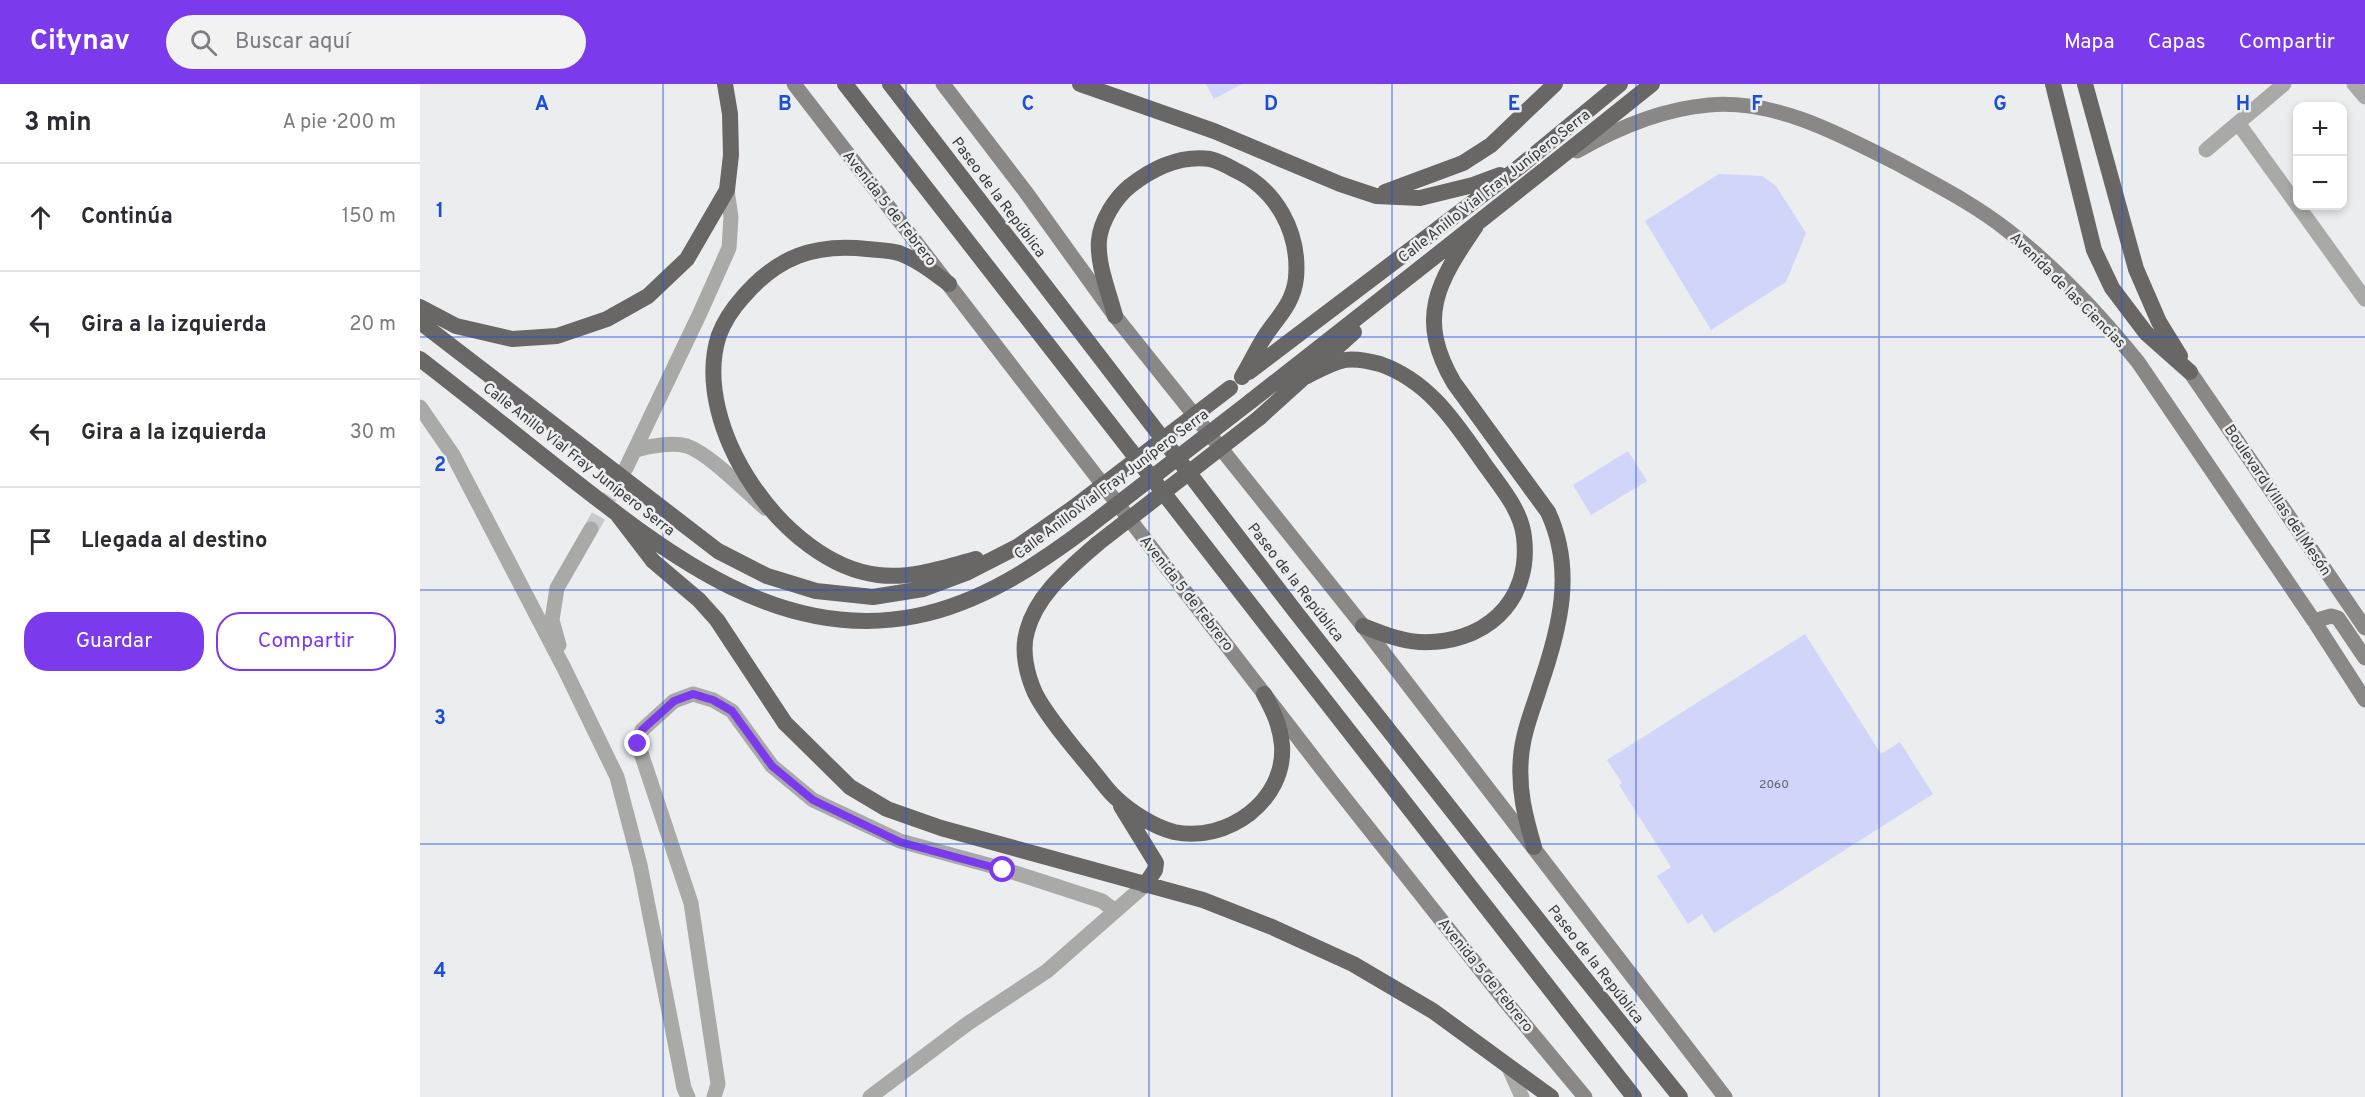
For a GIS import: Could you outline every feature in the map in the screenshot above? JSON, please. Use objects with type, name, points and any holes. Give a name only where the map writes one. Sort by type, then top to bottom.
[{"type":"highway","points":[[420,307],[456,326],[512,339],[557,336],[607,319],[648,296],[687,259],[727,190],[731,155],[730,114],[724,84]]},
{"type":"highway","points":[[845,84],[1634,1097]]},
{"type":"highway","name":"Paseo de la República","points":[[890,84],[1291,606],[1680,1097]]},
{"type":"highway","points":[[1080,84],[1214,131],[1340,184],[1376,196],[1420,198],[1473,185],[1518,168]]},
{"type":"highway","points":[[1376,196],[1463,163],[1491,146],[1555,84]]},
{"type":"highway","name":"Calle Anillo Vial Fray Junípero Serra","points":[[420,322],[718,551],[767,576],[816,591],[873,597],[922,589],[966,573],[1017,548],[1073,508],[1518,168],[1620,84]]},
{"type":"highway","name":"Calle Anillo Vial Fray Junípero Serra","points":[[420,359],[617,514],[663,547],[731,589],[774,606],[819,617],[866,621],[916,616],[962,603],[1039,563],[1251,402],[1476,226],[1652,84]]},
{"type":"highway","points":[[2053,84],[2094,250],[2112,288],[2146,333],[2190,372]]},
{"type":"highway","points":[[2085,84],[2136,269],[2158,322],[2190,372]]},
{"type":"highway","points":[[1115,316],[1099,259],[1099,238],[1109,211],[1121,194],[1156,167],[1174,161],[1210,159],[1252,177],[1267,191],[1283,214],[1295,240],[1296,279],[1290,299],[1280,319],[1262,340],[1236,382]]},
{"type":"highway","points":[[1476,226],[1454,259],[1438,293],[1433,319],[1435,342],[1441,361],[1454,383],[1548,512],[1557,531],[1564,579],[1562,607],[1528,720],[1521,754],[1519,788],[1534,848]]},
{"type":"highway","points":[[949,284],[918,262],[896,252],[827,247],[789,258],[759,278],[735,306],[719,335],[713,371],[717,411],[727,441],[746,476],[769,507],[811,547],[853,569],[879,575],[924,573],[1017,548]]},
{"type":"highway","points":[[1145,885],[1155,870],[1156,863],[1116,798],[1069,742],[1036,694],[1025,664],[1026,633],[1040,602],[1065,573],[1097,544],[1259,418],[1307,376],[1421,267]]},
{"type":"highway","points":[[1307,376],[1332,364],[1346,360],[1362,360],[1392,368],[1413,380],[1448,412],[1515,509],[1524,535],[1525,562],[1518,589],[1501,616],[1477,632],[1451,640],[1419,642],[1389,636],[1363,626]]},
{"type":"highway","points":[[617,514],[653,561],[699,600],[717,620],[785,723],[850,787],[887,809],[941,828],[1203,900],[1272,927],[1353,964],[1433,1011],[1551,1097]]},
{"type":"highway","points":[[1116,798],[1157,826],[1173,832],[1208,833],[1241,820],[1267,796],[1280,764],[1282,746],[1277,718],[1264,694]]},
{"type":"main road","name":"Avenida 5 de Febrero","points":[[794,84],[1264,694],[1506,1002],[1585,1097]]},
{"type":"main road","points":[[943,84],[1025,191],[1115,316],[1363,626],[1725,1097]]},
{"type":"main road","name":"Avenida de las Ciencias","points":[[1556,162],[1606,134],[1640,120],[1671,111],[1709,105],[1746,106],[1791,115],[1860,145],[1972,204],[2008,231],[2056,274],[2120,339],[2314,621],[2365,700]]},
{"type":"main road","name":"Boulevard Villas del Mesón","points":[[2190,372],[2365,628]]},
{"type":"main road","points":[[2314,621],[2331,616],[2338,618],[2365,658]]},
{"type":"street","points":[[2206,150],[2284,84]]},
{"type":"street","points":[[2355,84],[2365,97]]},
{"type":"street","points":[[2238,123],[2359,281],[2365,298]]},
{"type":"street","points":[[626,468],[729,248],[731,217],[727,190]]},
{"type":"street","points":[[420,407],[453,455],[565,670],[617,777],[639,865],[684,1088],[688,1097]]},
{"type":"street","points":[[636,450],[651,445],[687,446],[709,460],[811,547]]},
{"type":"street","points":[[565,670],[552,620],[557,588],[591,529]]},
{"type":"street","points":[[714,1097],[718,1084],[691,903],[644,768],[638,744],[642,730],[674,701],[693,694],[713,700],[732,711],[772,766],[813,800],[900,842],[1003,870],[1102,901],[1115,911]]},
{"type":"street","points":[[870,1097],[967,1024],[1047,971],[1145,885]]},
{"type":"street","points":[[1509,1068],[1522,1097]]},
{"type":"building","points":[[1206,84],[1242,84],[1214,99]]},
{"type":"building","points":[[1719,174],[1762,176],[1776,186],[1806,233],[1786,282],[1711,330],[1645,221]]},
{"type":"building","points":[[1628,451],[1647,481],[1591,515],[1573,485]]},
{"type":"building","points":[[1805,634],[1881,754],[1900,742],[1933,794],[1714,933],[1702,914],[1688,924],[1657,876],[1671,867],[1619,785],[1622,783],[1607,760]]},
{"type":"tunnel","points":[[591,529],[626,468]]},
{"type":"route","points":[[638,744],[642,730],[674,701],[693,694],[713,700],[732,711],[772,766],[813,800],[900,842],[1003,870]]}]
